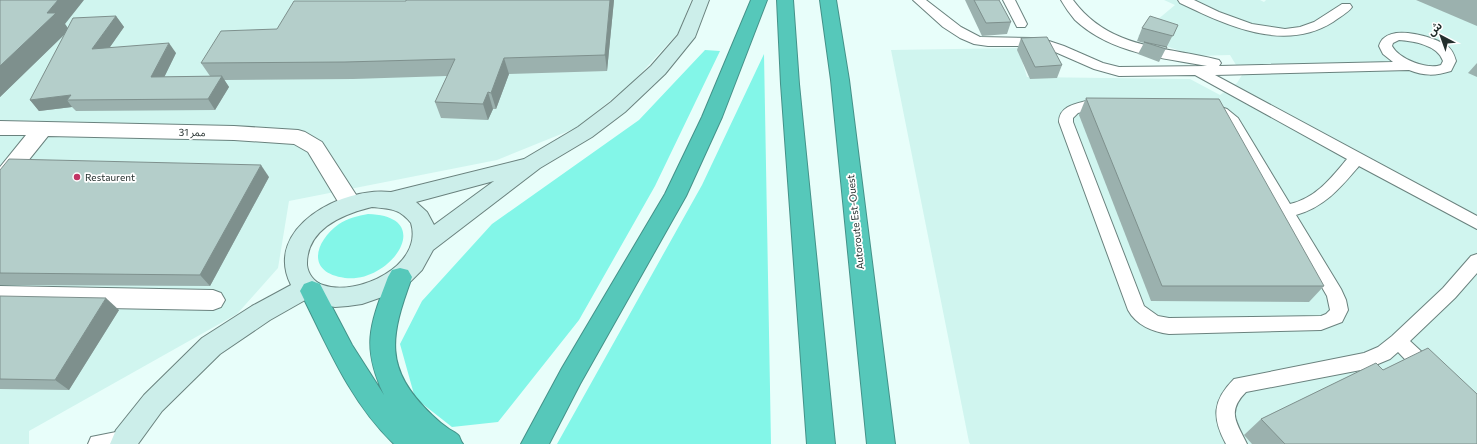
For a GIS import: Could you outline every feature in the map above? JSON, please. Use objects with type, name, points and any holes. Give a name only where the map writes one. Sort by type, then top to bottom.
[{"type":"highway","points":[[535,444],[571,376],[675,196],[712,118],[759,0]]},
{"type":"highway","points":[[785,0],[790,92],[821,444]]},
{"type":"highway","name":"Autoroute Est-Ouest","points":[[828,0],[840,80],[881,444]]},
{"type":"highway","points":[[400,277],[387,311],[382,330],[381,352],[386,375],[399,397],[416,417],[437,438],[449,444]]},
{"type":"highway","points":[[309,290],[363,388],[380,412],[413,444]]},
{"type":"main road","points":[[423,245],[533,163],[596,124],[618,108],[658,70],[686,37],[701,0]]},
{"type":"main road","points":[[391,200],[533,163]]},
{"type":"main road","points":[[372,199],[391,200],[407,206],[419,216],[425,229],[423,245],[415,262],[400,277],[383,287],[364,294],[345,298],[327,296],[309,290],[298,277],[294,264],[296,250],[304,235],[317,222],[333,212],[351,204],[372,199]]},
{"type":"main road","points":[[125,441],[153,404],[211,346],[261,313],[309,290]]},
{"type":"street","name":"ممر 31","points":[[0,128],[234,133],[298,137],[314,147],[351,204]]},
{"type":"street","points":[[0,182],[43,128]]},
{"type":"street","points":[[0,296],[214,300]]},
{"type":"lane","points":[[919,0],[961,33],[973,40],[1042,44],[1113,71],[1130,72],[1408,66]]},
{"type":"lane","points":[[1009,0],[1021,24]]},
{"type":"lane","points":[[1067,0],[1072,10],[1089,26],[1116,41],[1136,47],[1239,69]]},
{"type":"lane","points":[[1184,0],[1245,27],[1278,31],[1293,31],[1318,25],[1346,7]]},
{"type":"lane","points":[[1196,70],[1477,224]]},
{"type":"lane","points":[[1086,106],[1199,106],[1222,112],[1233,121],[1286,210],[1339,302],[1339,310],[1336,316],[1329,321],[1321,323],[1169,326],[1151,322],[1138,310],[1066,122],[1066,117],[1073,109],[1086,106]]},
{"type":"lane","points":[[1286,210],[1300,208],[1317,201],[1357,158]]},
{"type":"lane","points":[[1237,444],[1230,433],[1225,418],[1225,404],[1231,393],[1241,385],[1366,360],[1384,353],[1449,293],[1477,261]]},
{"type":"lane","points":[[1398,341],[1443,386]]},
{"type":"lane","points":[[98,444],[125,441]]},
{"type":"shaded area","points":[[0,0],[691,0],[679,32],[631,84],[576,128],[497,160],[289,201],[278,268],[237,314],[29,431],[29,444],[0,444]]},
{"type":"shaded area","points":[[1164,0],[1260,0],[1264,2],[1266,0],[1477,0],[1477,444],[970,444],[891,50],[1018,48],[1027,77],[1190,79],[1220,95],[1237,83],[1242,75],[1230,55],[1194,56],[1138,36],[1175,5]]},
{"type":"shaded area","points":[[705,50],[720,51],[655,186],[579,320],[498,422],[452,427],[415,398],[400,344],[422,301],[492,224],[639,120]]},
{"type":"shaded area","points":[[764,54],[771,444],[557,444],[702,185]]},
{"type":"shaded area","points":[[368,214],[389,218],[400,226],[403,237],[400,249],[391,261],[377,271],[362,277],[345,278],[333,275],[324,270],[319,263],[318,256],[324,239],[330,231],[342,222]]},
{"type":"building","points":[[0,0],[58,0],[47,13],[56,13],[0,66]]},
{"type":"building","points":[[610,0],[605,55],[504,58],[491,93],[488,92],[483,104],[435,102],[455,59],[345,62],[201,63],[221,31],[277,29],[294,1]]},
{"type":"building","points":[[974,0],[999,0],[1011,22],[986,23]]},
{"type":"building","points":[[116,16],[92,49],[169,43],[151,77],[222,76],[208,99],[67,100],[71,95],[30,100],[73,18]]},
{"type":"building","points":[[1150,16],[1178,25],[1173,36],[1142,28]]},
{"type":"building","points":[[1047,37],[1062,65],[1035,67],[1021,38]]},
{"type":"building","points":[[1144,42],[1167,47],[1166,49]]},
{"type":"building","points":[[1086,98],[1219,99],[1324,286],[1162,286]]},
{"type":"building","points":[[9,159],[261,165],[200,275],[0,273],[0,170]]},
{"type":"building","points":[[0,296],[106,298],[55,380],[0,379]]},
{"type":"building","points":[[1428,348],[1477,394],[1477,444],[1285,444],[1261,419],[1376,363],[1383,370]]},
{"type":"place","name":"Restaurent","points":[[77,177]]}]
